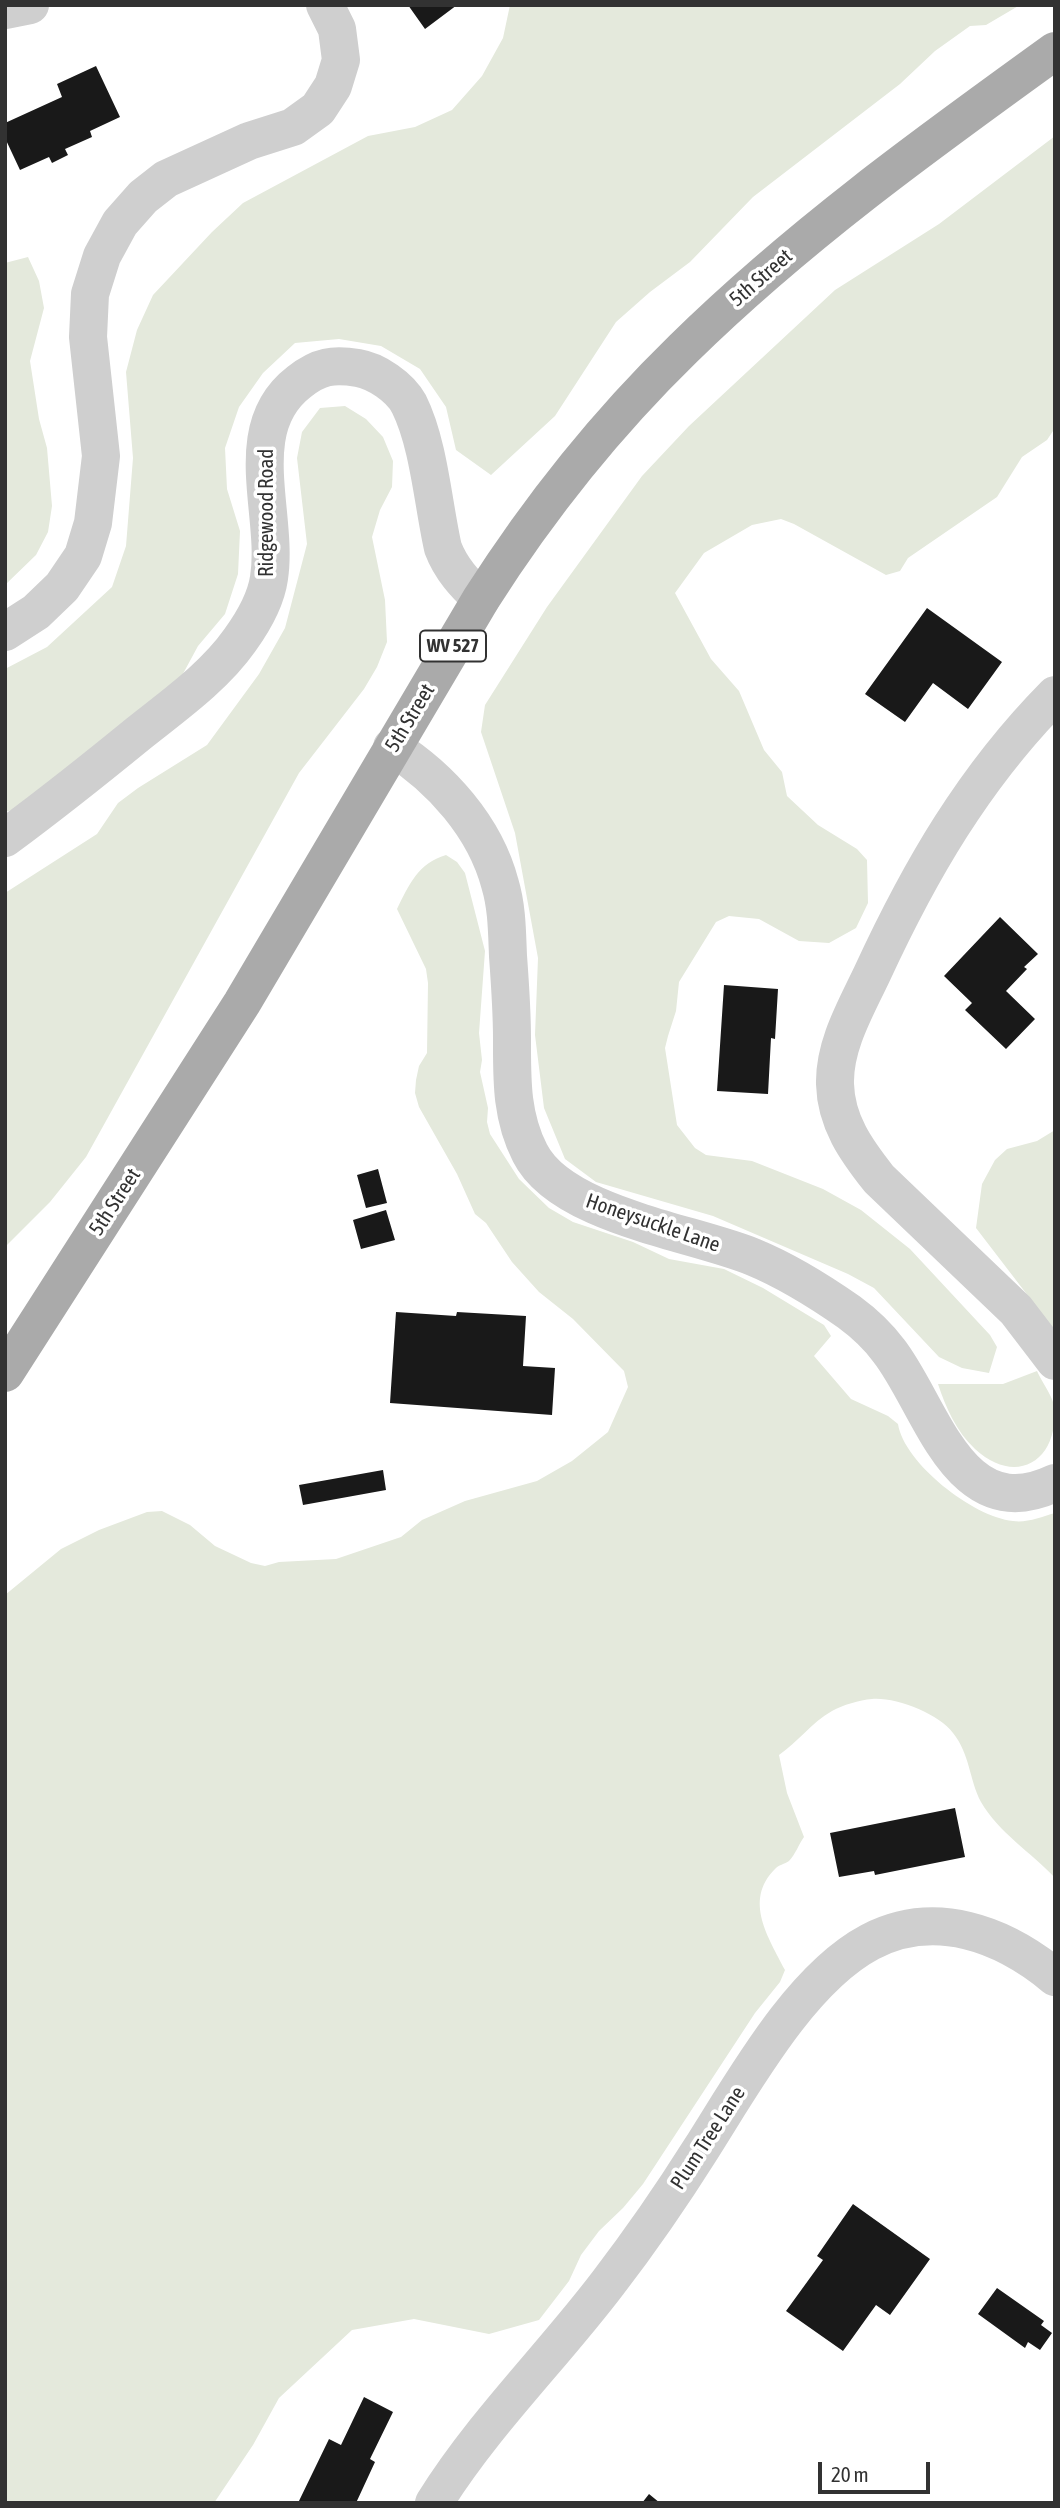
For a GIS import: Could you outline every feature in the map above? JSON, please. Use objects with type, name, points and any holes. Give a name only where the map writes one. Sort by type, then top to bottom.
[{"type":"main road","name":"5th Street","points":[[5,1373],[242,1003],[481,599],[519,540],[564,481],[638,396],[737,298],[842,209],[1055,51]]},
{"type":"street","points":[[5,10],[30,5]]},
{"type":"street","points":[[5,632],[36,612],[62,587],[83,556],[93,523],[101,456],[88,337],[90,293],[102,256],[120,223],[143,197],[166,179],[249,141],[293,127],[318,109],[333,86],[341,60],[337,29],[325,5]]},
{"type":"street","name":"Ridgewood Road","points":[[5,838],[175,705],[220,665],[240,640],[257,613],[269,579],[270,544],[264,460],[266,435],[275,408],[292,387],[314,370],[338,365],[362,369],[387,381],[408,401],[422,443],[443,548],[462,581],[481,599]]},
{"type":"street","points":[[1049,711],[972,794],[942,837],[918,880],[845,1032],[835,1082],[844,1128],[859,1154],[878,1178],[1016,1310],[1055,1361]]},
{"type":"street","name":"Honeysuckle Lane","points":[[392,747],[414,761],[454,800],[487,850],[500,883],[506,914],[514,1107],[530,1155],[549,1177],[593,1206],[754,1258],[802,1281],[863,1322],[890,1351],[944,1447],[960,1467],[979,1481],[998,1490],[1019,1493],[1039,1490],[1055,1483]]},
{"type":"street","name":"Plum Tree Lane","points":[[434,2503],[477,2442],[584,2314],[651,2225],[738,2091],[797,2007],[846,1958],[870,1942],[895,1932],[923,1927],[953,1927],[981,1933],[1012,1947],[1055,1978]]},
{"type":"shaded area","points":[[510,5],[1020,5],[986,25],[970,26],[935,51],[900,84],[753,197],[690,262],[616,322],[555,416],[491,475],[456,450],[446,407],[420,369],[381,346],[339,339],[295,343],[263,373],[239,407],[225,448],[227,489],[240,531],[238,574],[225,614],[198,646],[178,683],[12,810],[5,812],[5,669],[47,647],[112,587],[126,546],[133,458],[126,372],[137,330],[153,295],[243,203],[368,136],[415,127],[452,110],[482,76],[503,38]]},
{"type":"shaded area","points":[[1055,136],[1055,428],[1047,440],[1022,457],[997,497],[908,558],[900,571],[886,575],[781,519],[752,525],[704,553],[675,593],[711,659],[739,691],[764,750],[782,772],[787,796],[818,825],[857,849],[867,860],[868,903],[856,928],[829,943],[799,941],[759,919],[729,916],[716,922],[679,982],[676,1011],[665,1048],[677,1125],[695,1148],[706,1155],[752,1161],[823,1189],[861,1210],[910,1249],[990,1335],[997,1347],[989,1373],[962,1368],[939,1357],[874,1288],[848,1274],[713,1216],[596,1182],[565,1159],[544,1108],[535,1035],[538,958],[515,833],[481,732],[485,705],[547,607],[642,476],[689,426],[835,290],[939,224]]},
{"type":"shaded area","points":[[28,257],[39,281],[44,308],[30,361],[39,419],[47,448],[52,506],[48,532],[36,555],[5,585],[5,263]]},
{"type":"shaded area","points":[[345,406],[366,419],[383,437],[393,461],[392,487],[380,510],[372,537],[385,600],[387,642],[377,667],[364,689],[299,773],[86,1157],[50,1202],[5,1247],[5,893],[97,834],[118,803],[207,745],[259,674],[285,628],[307,544],[297,458],[302,432],[320,408]]},
{"type":"shaded area","points":[[446,855],[457,862],[465,873],[485,951],[479,1033],[482,1060],[480,1072],[488,1108],[487,1122],[490,1134],[519,1179],[549,1208],[573,1222],[633,1242],[669,1259],[724,1269],[763,1288],[824,1325],[831,1336],[814,1356],[851,1399],[888,1416],[898,1424],[903,1439],[926,1471],[961,1499],[979,1510],[1013,1521],[1055,1513],[1055,1878],[988,1813],[977,1793],[959,1741],[938,1719],[916,1708],[882,1699],[857,1702],[832,1711],[779,1755],[787,1793],[804,1837],[791,1859],[776,1868],[766,1881],[761,1894],[762,1920],[785,1970],[780,1982],[755,2013],[643,2184],[599,2231],[581,2255],[569,2281],[539,2320],[489,2334],[414,2319],[352,2330],[279,2398],[253,2445],[214,2503],[5,2503],[5,1595],[61,1549],[99,1530],[147,1512],[162,1511],[190,1525],[215,1546],[251,1563],[265,1566],[279,1562],[336,1559],[401,1537],[422,1520],[465,1501],[537,1481],[572,1461],[608,1432],[628,1387],[624,1371],[573,1319],[539,1292],[512,1262],[486,1223],[475,1214],[457,1174],[419,1107],[415,1093],[419,1066],[427,1053],[428,983],[426,969],[397,909],[410,883],[421,869]]},
{"type":"shaded area","points":[[1055,1130],[1055,1331],[976,1228],[982,1184],[995,1160],[1007,1149],[1037,1141]]},
{"type":"shaded area","points":[[1037,1371],[1054,1405],[1054,1425],[1050,1441],[1042,1454],[1020,1467],[1005,1466],[990,1460],[962,1435],[938,1384],[1003,1384]]},
{"type":"building","points":[[408,5],[457,5],[425,29]]},
{"type":"building","points":[[96,66],[120,117],[90,131],[92,137],[65,149],[68,155],[52,163],[49,157],[20,170],[5,138],[5,123],[62,97],[57,84]]},
{"type":"building","points":[[927,608],[1002,662],[968,709],[933,683],[905,722],[865,694]]},
{"type":"building","points":[[1000,917],[1038,954],[1006,991],[1035,1019],[1006,1049],[965,1010],[972,1003],[944,976]]},
{"type":"building","points":[[724,985],[778,989],[775,1039],[771,1038],[768,1094],[717,1091]]},
{"type":"building","points":[[378,1169],[387,1203],[366,1208],[357,1175]]},
{"type":"building","points":[[386,1210],[395,1240],[361,1249],[353,1220]]},
{"type":"building","points":[[396,1312],[456,1316],[457,1312],[526,1316],[523,1366],[555,1368],[552,1415],[390,1403]]},
{"type":"building","points":[[383,1470],[386,1490],[303,1505],[299,1485]]},
{"type":"building","points":[[955,1808],[965,1857],[875,1875],[874,1871],[839,1877],[830,1833]]},
{"type":"building","points":[[853,2204],[930,2259],[890,2315],[876,2305],[843,2351],[786,2311],[823,2260],[817,2256]]},
{"type":"building","points":[[997,2288],[1044,2321],[1041,2325],[1052,2333],[1040,2350],[1028,2342],[1025,2348],[978,2314]]},
{"type":"building","points":[[364,2397],[393,2412],[370,2459],[375,2462],[356,2503],[298,2503],[329,2439],[341,2445]]},
{"type":"building","points":[[649,2494],[660,2503],[642,2503]]}]
